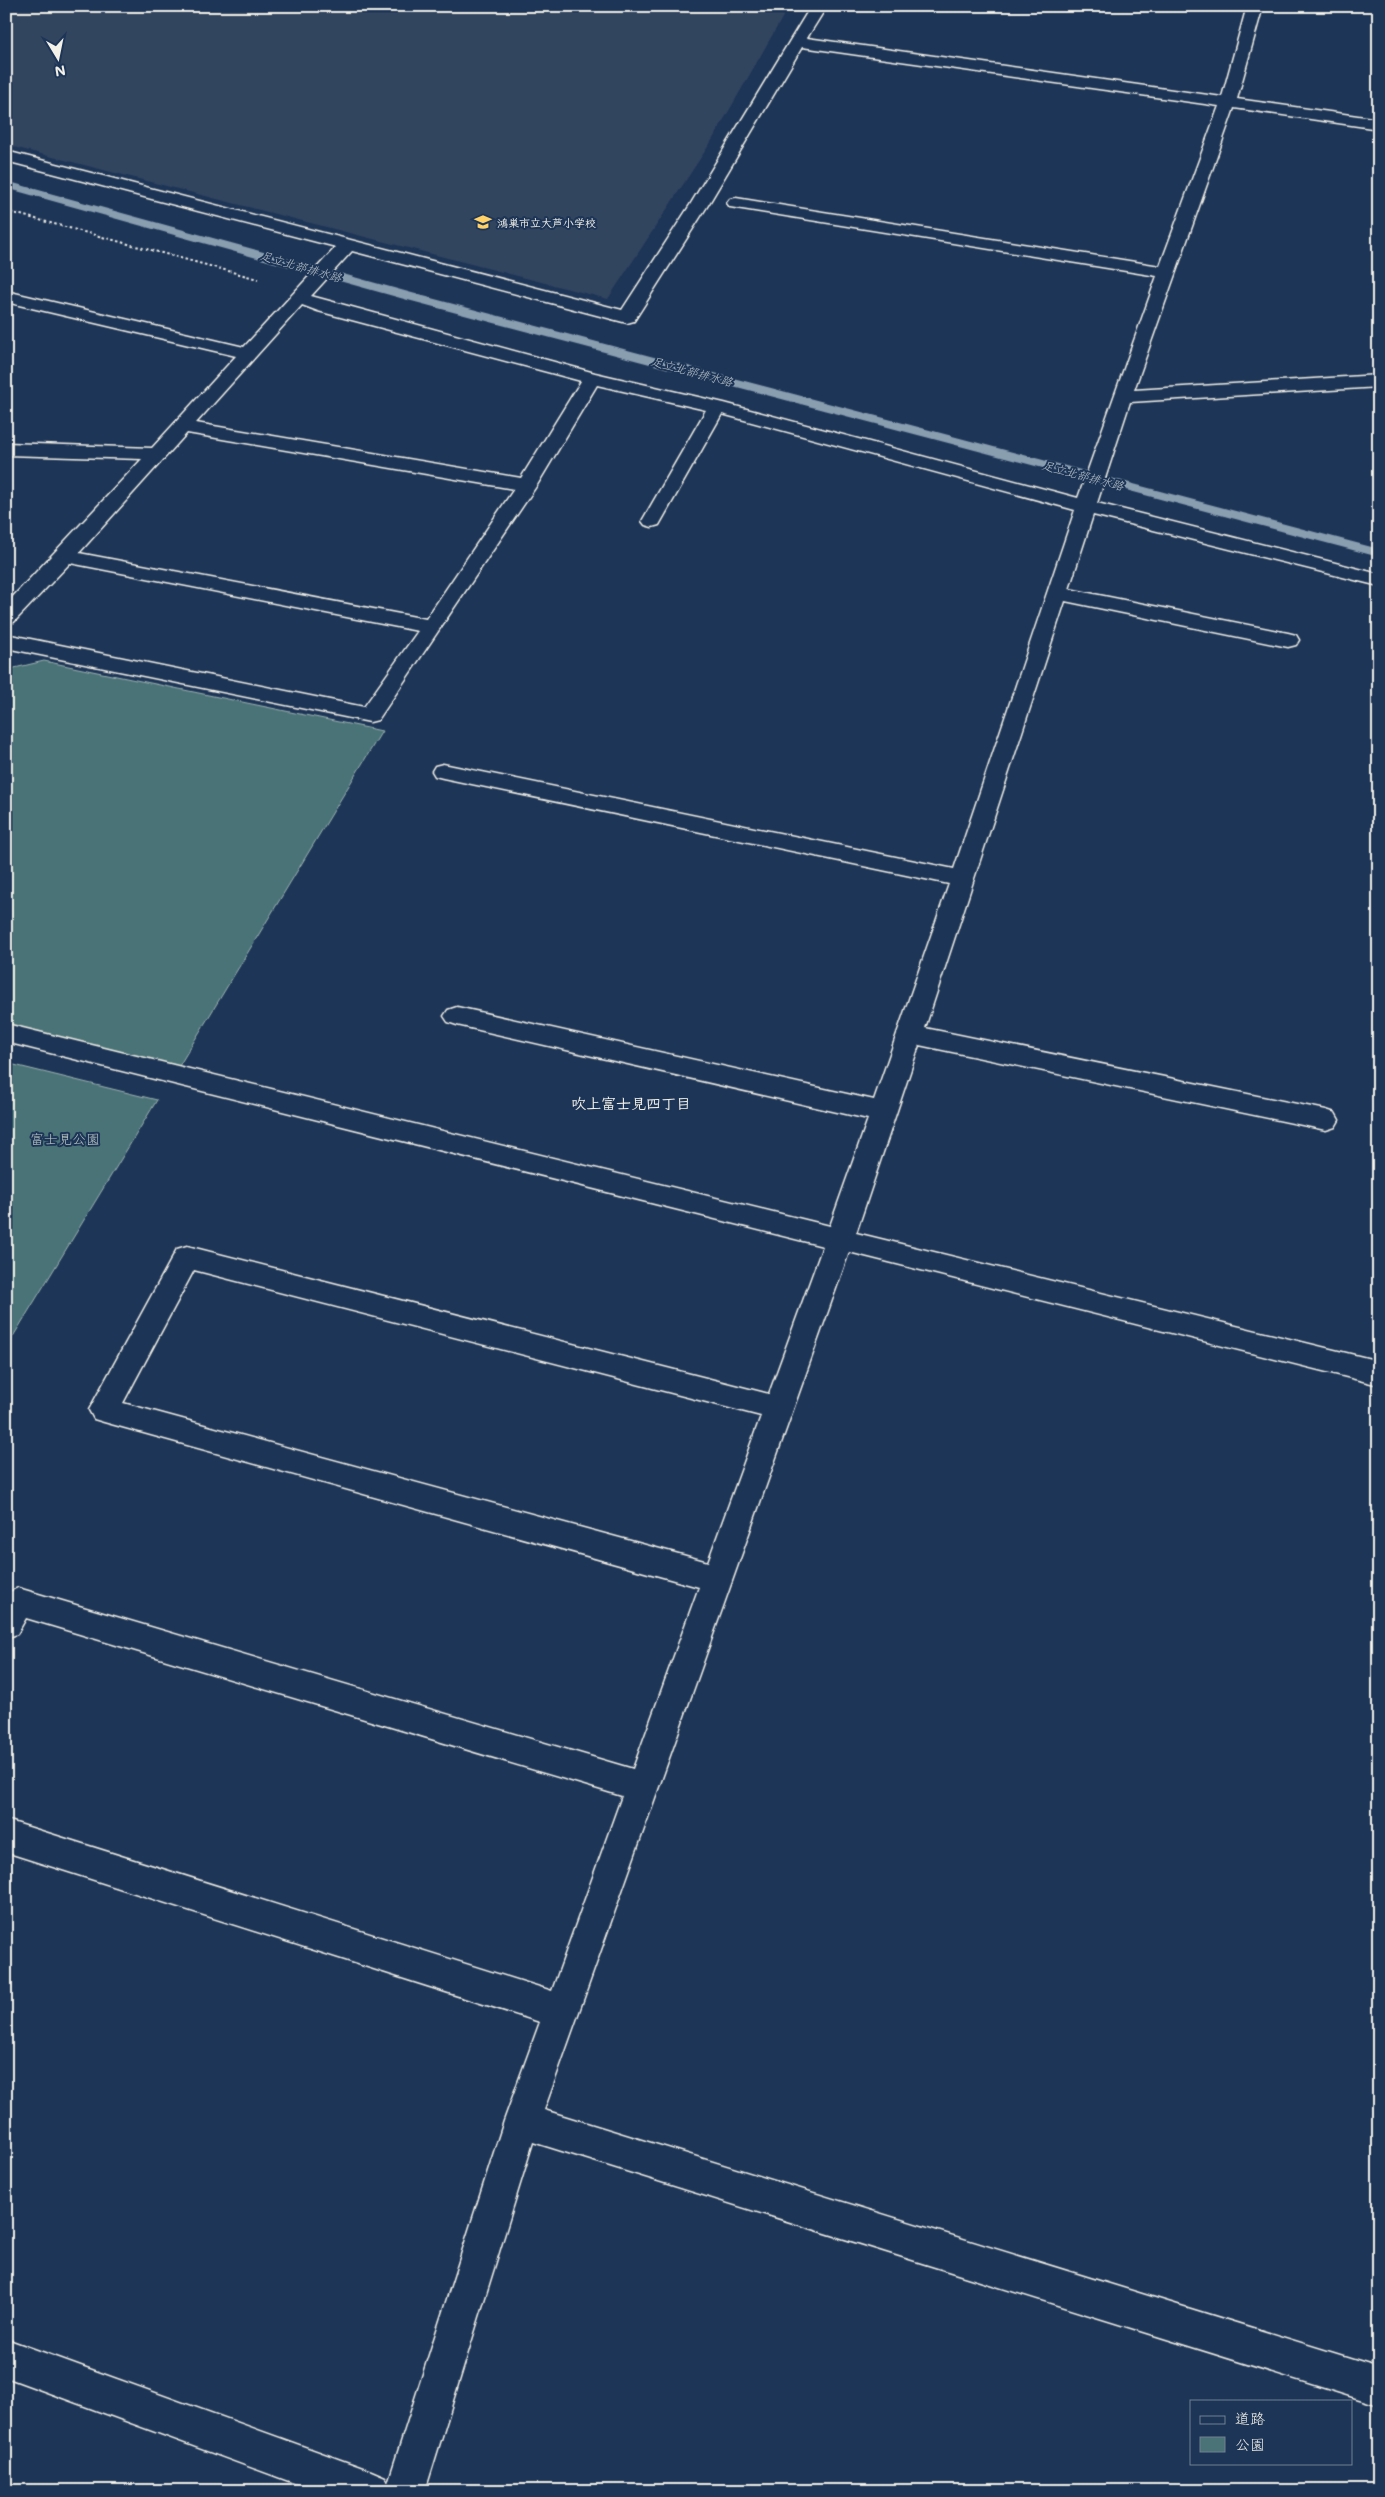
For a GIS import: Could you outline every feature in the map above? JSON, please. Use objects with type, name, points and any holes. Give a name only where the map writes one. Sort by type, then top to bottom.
[{"type":"street","points":[[6,156],[627,317],[699,205],[819,6]]},
{"type":"street","points":[[405,2491],[522,2121],[840,1238],[1059,593],[1122,397],[1228,103],[1255,6]]},
{"type":"street","points":[[799,42],[1379,124]]},
{"type":"street","points":[[736,203],[1167,272]]},
{"type":"street","points":[[10,608],[65,556],[348,244]]},
{"type":"street","points":[[302,295],[324,307],[592,378],[717,407],[1087,506],[1379,580]]},
{"type":"street","points":[[6,296],[250,354]]},
{"type":"street","points":[[6,641],[370,715],[527,486],[592,378]]},
{"type":"street","points":[[1122,397],[1379,381]]},
{"type":"street","points":[[652,520],[717,407]]},
{"type":"street","points":[[183,426],[527,486]]},
{"type":"street","points":[[6,449],[158,454]]},
{"type":"street","points":[[65,556],[432,627]]},
{"type":"street","points":[[1059,593],[1288,640]]},
{"type":"street","points":[[443,771],[963,879]]},
{"type":"street","points":[[457,1016],[882,1112]]},
{"type":"street","points":[[6,1033],[1379,1373]]},
{"type":"street","points":[[910,1034],[1326,1120]]},
{"type":"street","points":[[717,1578],[104,1410],[187,1257],[778,1408]]},
{"type":"street","points":[[6,1624],[18,1602],[642,1787]]},
{"type":"street","points":[[6,1836],[561,2011]]},
{"type":"street","points":[[522,2121],[1379,2386]]},
{"type":"street","points":[[6,2358],[371,2491]]},
{"type":"path","points":[[6,211],[302,295]]},
{"type":"shaded area","name":"鴻巣市立大芦小学校","points":[[6,6],[789,6],[711,142],[608,299],[6,145]]},
{"type":"green space","points":[[44,661],[382,731],[179,1066],[6,1025],[6,670]]},
{"type":"green space","name":"富士見公園","points":[[6,1063],[157,1100],[6,1348]]},
{"type":"waterway","name":"足立北部排水路","points":[[6,184],[408,296],[1379,553]]},
{"type":"place","name":"鴻巣市立大芦小学校","points":[[483,222]]},
{"type":"district","name":"吹上富士見四丁目","points":[[631,1103]]}]
